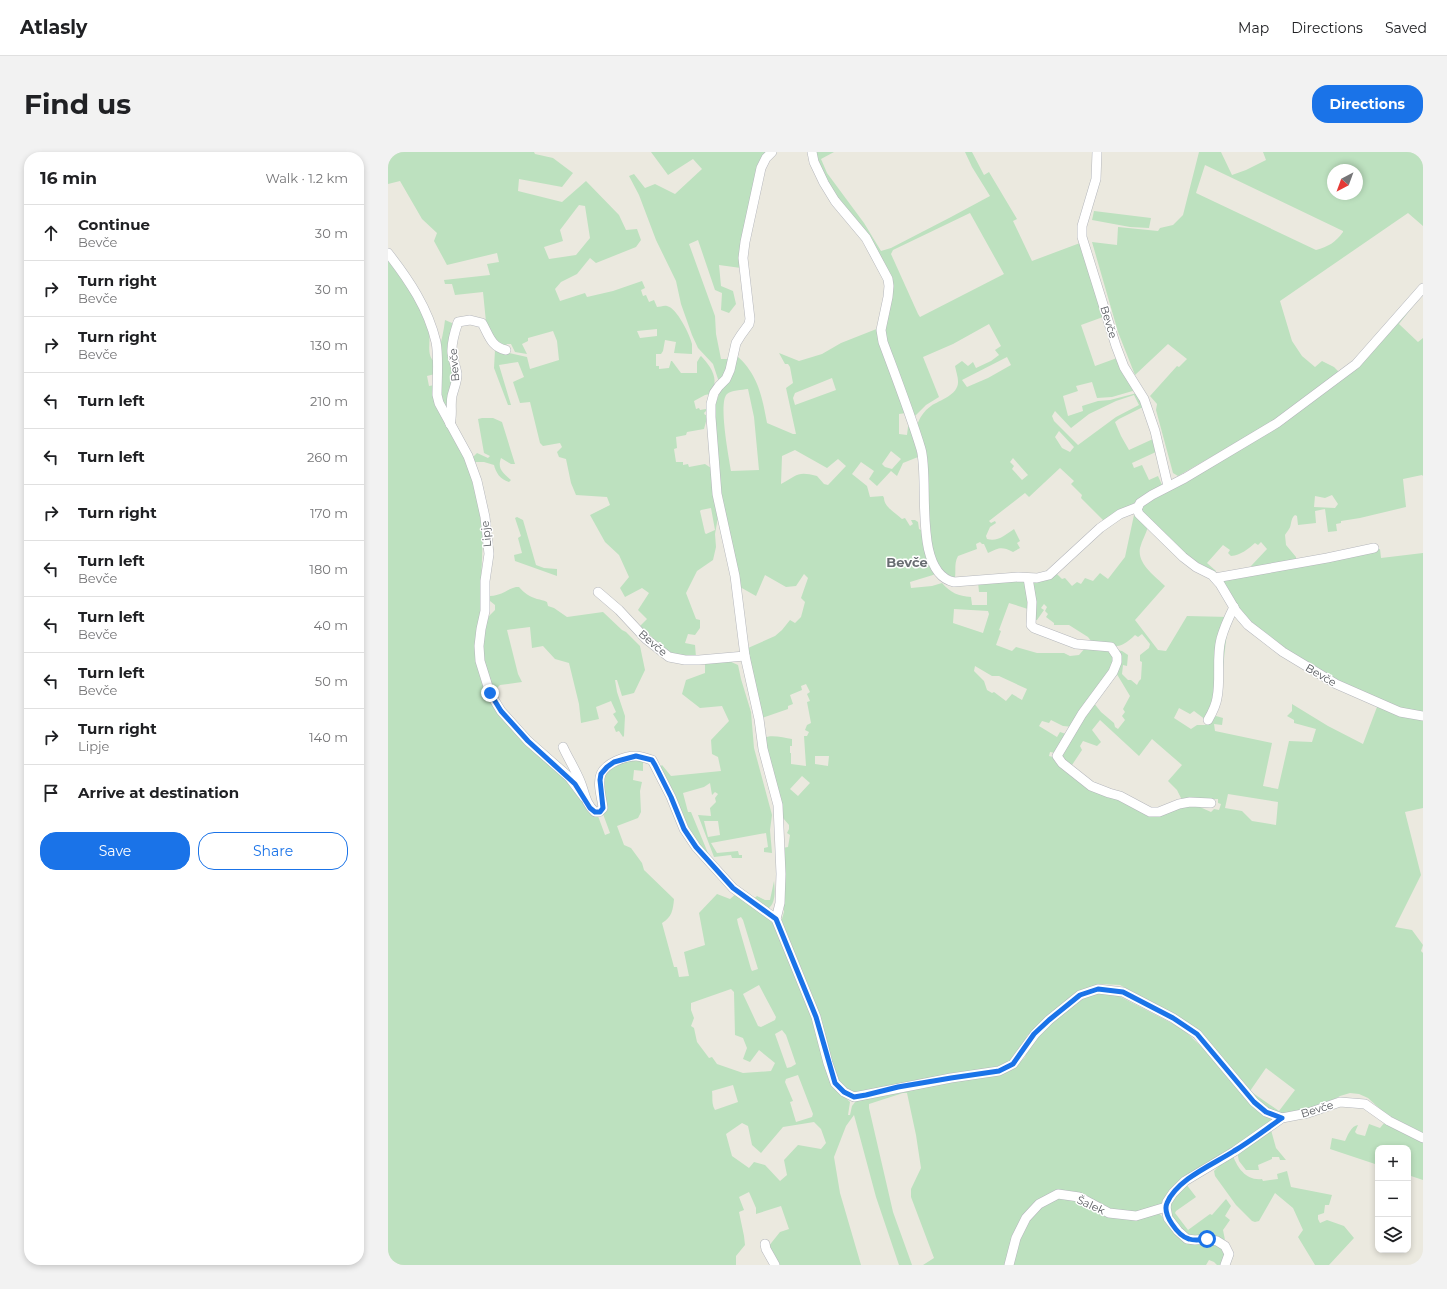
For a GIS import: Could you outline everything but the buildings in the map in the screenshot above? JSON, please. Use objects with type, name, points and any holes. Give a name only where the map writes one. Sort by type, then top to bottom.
[{"type":"street","points":[[772,152],[766,158],[761,168],[745,242],[743,258],[750,319],[749,324],[736,343],[730,370],[726,379],[714,393],[711,404],[711,432],[717,494],[735,576],[745,656],[759,719],[763,749],[778,805],[780,903],[776,919]]},
{"type":"street","points":[[812,152],[814,162],[824,183],[835,201],[866,238],[888,279],[888,297],[881,330],[883,342],[921,450],[924,482],[923,520],[929,551],[937,572],[947,581],[954,582],[988,579],[1037,578],[1049,574],[1100,528],[1120,514],[1138,507],[1140,503],[1168,486],[1185,478],[1277,422],[1356,364],[1423,288]]},
{"type":"street","name":"Bevče","points":[[1097,152],[1096,179],[1082,226],[1082,237],[1124,367],[1144,399],[1155,431],[1168,486]]},
{"type":"street","name":"Lipje","points":[[388,253],[422,303],[436,343],[437,395],[439,403],[468,456],[485,517],[489,554],[485,581],[486,611],[479,646],[480,661],[490,693],[501,711],[528,741],[569,777],[584,797]]},
{"type":"street","name":"Bevče","points":[[450,424],[452,417],[452,396],[456,386],[457,374],[452,352],[452,343],[458,322],[470,320],[482,322],[498,349],[506,350]]},
{"type":"street","name":"Bevče","points":[[1138,507],[1137,509],[1139,514],[1183,557],[1215,578],[1248,625],[1282,652],[1336,684],[1400,712],[1423,716]]},
{"type":"street","points":[[1215,578],[1374,548]]},
{"type":"street","points":[[1028,578],[1032,602],[1031,625],[1034,628],[1076,644],[1111,647],[1117,656],[1118,662],[1113,672],[1082,714],[1057,756],[1062,763],[1091,786],[1120,796],[1150,812],[1159,812],[1179,804],[1190,802],[1211,803]]},
{"type":"street","name":"Bevče","points":[[598,592],[646,639],[669,657],[686,660],[699,660],[745,656]]},
{"type":"street","points":[[1208,720],[1218,697],[1218,662],[1221,639],[1234,607]]},
{"type":"street","points":[[563,746],[580,781],[584,797],[590,808],[595,812],[600,812],[603,808],[600,793],[601,774],[607,767],[614,762],[636,756],[652,760],[671,797],[684,829],[696,847],[733,888],[776,919],[816,1017],[835,1083],[844,1092],[854,1097],[951,1078],[999,1071],[1013,1064],[1034,1034],[1049,1020],[1080,995],[1098,989],[1123,992],[1173,1018],[1197,1034],[1254,1102],[1266,1112],[1282,1118]]},
{"type":"street","name":"Bevče","points":[[1166,1207],[1167,1202],[1173,1193],[1185,1181],[1235,1151],[1282,1118],[1308,1113],[1340,1102],[1365,1104],[1389,1121],[1423,1138]]},
{"type":"street","name":"Šalek","points":[[1009,1265],[1016,1238],[1026,1218],[1039,1204],[1058,1194],[1079,1197],[1109,1213],[1136,1216],[1166,1207]]},
{"type":"street","points":[[1166,1207],[1170,1222],[1178,1232],[1187,1239],[1217,1240],[1225,1246],[1229,1254],[1225,1265]]},
{"type":"street","points":[[765,1244],[766,1249],[775,1265]]},
{"type":"green space","points":[[388,152],[534,152],[535,154],[553,158],[573,173],[562,187],[519,179],[518,191],[562,202],[586,181],[619,215],[626,230],[637,229],[641,240],[636,247],[596,263],[590,258],[577,274],[561,282],[555,289],[560,301],[585,293],[587,297],[613,291],[642,281],[645,288],[641,290],[643,296],[646,295],[649,302],[654,300],[657,307],[667,306],[671,308],[679,317],[686,329],[692,344],[692,354],[674,353],[676,342],[665,340],[663,351],[661,354],[656,354],[656,366],[659,366],[659,369],[669,368],[672,361],[681,373],[697,373],[697,362],[701,356],[713,373],[715,381],[710,394],[694,401],[696,409],[706,409],[704,413],[705,415],[708,414],[704,429],[687,432],[686,435],[676,437],[677,448],[674,449],[676,462],[683,462],[683,465],[688,464],[689,467],[705,464],[711,468],[718,517],[715,534],[716,547],[713,560],[697,571],[686,593],[696,619],[700,620],[700,628],[695,635],[688,634],[685,643],[695,645],[696,657],[673,654],[667,651],[640,626],[647,619],[638,610],[649,593],[642,588],[625,597],[620,588],[629,577],[619,555],[605,542],[590,515],[610,505],[607,497],[576,495],[571,483],[566,459],[559,457],[557,452],[562,447],[560,443],[543,446],[540,443],[530,402],[520,403],[513,382],[524,377],[518,362],[499,365],[511,405],[508,405],[494,368],[495,350],[527,357],[530,369],[559,360],[557,341],[553,331],[528,338],[528,341],[522,344],[527,354],[515,352],[511,344],[507,344],[504,348],[498,346],[486,322],[483,292],[455,295],[452,284],[445,284],[444,280],[490,275],[487,264],[499,262],[497,253],[447,265],[434,241],[437,233],[422,219],[400,181],[388,184]],"holes":[[[579,205],[585,206],[590,238],[576,255],[549,259],[544,247],[563,241],[560,230]],[[657,329],[657,336],[640,338],[637,331]],[[711,508],[715,530],[706,534],[701,510]]]},
{"type":"green space","points":[[651,152],[768,152],[741,268],[719,265],[721,286],[733,291],[736,304],[729,313],[721,310],[722,293],[715,290],[698,240],[689,244],[715,316],[716,334],[721,359],[730,359],[721,381],[718,379],[713,364],[698,348],[692,335],[681,304],[676,281],[656,240],[639,195],[629,176],[634,174],[645,188],[655,184],[675,194],[702,169],[693,159],[668,175]]},
{"type":"green space","points":[[816,152],[834,152],[821,159],[827,173],[864,223],[881,251],[891,248],[990,196],[972,167],[965,152],[972,152],[984,175],[989,172],[1017,219],[1013,221],[1032,261],[1080,243],[1103,317],[1081,325],[1095,366],[1117,358],[1136,390],[1112,397],[1097,398],[1092,382],[1076,386],[1078,391],[1063,396],[1068,416],[1083,411],[1082,406],[1137,393],[1143,407],[1115,422],[1129,450],[1153,439],[1158,451],[1132,463],[1134,468],[1142,465],[1149,480],[1158,476],[1162,485],[1105,522],[1081,498],[1082,495],[1071,484],[1074,481],[1060,468],[1029,497],[1025,493],[989,521],[991,523],[995,521],[996,523],[990,527],[986,536],[987,539],[998,539],[1014,529],[1020,541],[1017,543],[1020,548],[1013,552],[1000,548],[988,553],[984,544],[980,542],[976,544],[977,549],[958,556],[955,578],[943,574],[929,545],[917,426],[920,417],[926,410],[955,390],[958,381],[955,366],[962,361],[968,366],[973,362],[976,368],[991,361],[999,355],[995,350],[1001,346],[989,324],[953,344],[923,357],[939,397],[926,405],[914,417],[889,353],[884,328],[892,284],[835,196],[819,167]],"holes":[[[970,213],[1004,274],[920,317],[891,254],[893,250]],[[1007,357],[1011,365],[988,378],[967,387],[962,380]],[[1134,395],[1139,405],[1116,417],[1078,445],[1054,421],[1052,416],[1055,411],[1071,428],[1089,414],[1116,401]],[[1059,431],[1074,447],[1070,452],[1062,448],[1055,437]],[[1013,458],[1028,475],[1022,480],[1012,469],[1014,466],[1010,462]]]},
{"type":"green space","points":[[1199,152],[1221,152],[1232,175],[1266,160],[1263,152],[1423,152],[1423,226],[1408,213],[1280,301],[1292,341],[1302,356],[1315,367],[1322,361],[1334,367],[1340,373],[1284,415],[1178,476],[1173,473],[1156,410],[1157,404],[1150,396],[1177,366],[1179,367],[1187,359],[1168,344],[1135,375],[1118,332],[1092,242],[1117,245],[1118,227],[1158,231],[1160,228],[1173,225],[1183,215]],"holes":[[[1205,165],[1343,231],[1338,239],[1331,244],[1316,250],[1196,193]]]},
{"type":"green space","points":[[1094,211],[1151,218],[1149,228],[1130,227],[1092,220]]},
{"type":"green space","points":[[388,259],[412,294],[426,322],[429,332],[429,352],[434,361],[435,374],[427,376],[429,386],[435,385],[470,472],[480,513],[483,532],[480,612],[484,686],[598,816],[605,835],[610,833],[603,814],[601,779],[608,768],[626,760],[643,760],[643,771],[634,770],[633,780],[642,782],[640,791],[641,812],[638,818],[617,826],[624,845],[631,848],[642,863],[644,870],[674,899],[671,913],[662,923],[674,967],[677,967],[679,977],[689,976],[684,952],[705,945],[699,913],[717,894],[730,899],[737,893],[772,918],[791,957],[838,1091],[850,1102],[848,1115],[850,1115],[852,1106],[858,1099],[1017,1065],[1025,1057],[1030,1043],[1038,1033],[1080,1000],[1101,991],[1117,995],[1183,1029],[1273,1120],[1171,1192],[1159,1207],[1159,1213],[1179,1236],[1219,1244],[1227,1255],[1222,1265],[1217,1265],[1209,1260],[1206,1265],[923,1265],[934,1258],[911,1197],[911,1189],[921,1168],[907,1093],[903,1093],[869,1104],[869,1108],[893,1212],[912,1265],[899,1265],[876,1197],[854,1115],[846,1126],[834,1157],[840,1193],[861,1265],[776,1265],[768,1247],[780,1232],[789,1229],[781,1206],[756,1214],[756,1208],[749,1192],[739,1197],[744,1210],[739,1212],[745,1245],[736,1256],[736,1265],[388,1265]],"holes":[[[741,917],[743,920],[758,969],[752,971],[751,969],[737,919]],[[759,985],[776,1017],[775,1020],[761,1027],[758,1026],[743,994]],[[731,989],[734,992],[735,1035],[743,1038],[747,1048],[743,1059],[750,1062],[759,1050],[775,1063],[771,1071],[743,1073],[717,1064],[712,1057],[709,1058],[697,1042],[694,1028],[691,1026],[694,1018],[691,1010],[691,1003]],[[782,1030],[786,1035],[796,1064],[787,1068],[775,1034]],[[798,1075],[813,1114],[812,1117],[796,1122],[790,1102],[793,1101],[785,1082],[786,1079]],[[733,1085],[738,1102],[715,1110],[712,1091]],[[814,1122],[821,1129],[826,1143],[821,1149],[798,1145],[784,1160],[787,1175],[780,1181],[765,1165],[754,1162],[749,1168],[732,1156],[726,1134],[742,1123],[748,1126],[752,1145],[761,1153],[783,1127]]]},
{"type":"green space","points":[[1417,301],[1399,324],[1418,342],[1423,338],[1423,476],[1403,479],[1406,507],[1341,521],[1341,523],[1336,524],[1337,531],[1328,532],[1325,509],[1315,511],[1316,523],[1298,525],[1297,516],[1295,515],[1292,518],[1290,527],[1285,535],[1286,545],[1296,557],[1296,560],[1254,569],[1251,566],[1267,549],[1261,542],[1258,545],[1255,543],[1241,553],[1231,556],[1228,553],[1230,550],[1223,545],[1207,563],[1216,571],[1215,572],[1194,563],[1147,519],[1141,509],[1145,504],[1328,389]],"holes":[[[1332,495],[1338,504],[1335,508],[1314,507],[1315,496],[1325,498]]]},
{"type":"green space","points":[[445,320],[452,323],[454,371],[449,399],[449,409],[445,411],[440,381],[439,351]]},
{"type":"green space","points":[[879,328],[906,413],[899,414],[899,434],[907,435],[908,427],[911,425],[918,457],[903,463],[897,476],[891,471],[877,486],[869,479],[874,471],[861,462],[852,474],[867,486],[870,497],[883,496],[888,507],[902,519],[905,518],[910,526],[913,524],[911,520],[918,522],[919,529],[921,530],[936,573],[910,582],[911,588],[932,586],[942,583],[955,593],[962,596],[971,597],[972,605],[987,605],[987,592],[979,592],[978,582],[989,580],[1026,582],[1031,610],[1009,603],[999,630],[1001,631],[996,645],[1012,651],[1016,647],[1037,653],[1064,653],[1070,656],[1079,655],[1086,647],[1112,651],[1115,663],[1073,727],[1063,726],[1051,720],[1049,723],[1042,721],[1039,726],[1057,737],[1060,732],[1066,734],[1056,753],[1050,752],[1049,756],[1053,757],[1063,767],[1123,798],[1148,814],[1193,804],[1211,812],[1214,809],[1219,810],[1221,804],[1218,803],[1218,799],[1182,800],[1177,790],[1168,781],[1182,765],[1152,739],[1139,756],[1100,720],[1092,730],[1101,742],[1097,746],[1083,741],[1080,746],[1082,750],[1070,768],[1061,754],[1093,702],[1118,729],[1125,720],[1122,716],[1125,712],[1123,709],[1130,696],[1115,671],[1117,650],[1128,655],[1127,666],[1123,665],[1122,674],[1128,680],[1131,680],[1137,685],[1141,679],[1142,662],[1140,661],[1140,655],[1149,648],[1150,644],[1142,634],[1138,637],[1135,635],[1119,646],[1110,646],[1091,641],[1088,637],[1069,625],[1054,625],[1054,623],[1046,617],[1048,614],[1045,611],[1047,607],[1044,604],[1041,608],[1044,610],[1037,620],[1035,620],[1032,583],[1054,573],[1062,579],[1065,578],[1072,586],[1077,582],[1081,584],[1085,578],[1093,581],[1100,573],[1108,579],[1125,557],[1134,515],[1138,516],[1148,527],[1140,548],[1141,559],[1152,574],[1165,586],[1135,620],[1158,650],[1166,651],[1187,616],[1229,617],[1223,669],[1206,720],[1194,711],[1190,714],[1179,708],[1174,718],[1191,729],[1197,725],[1205,725],[1216,716],[1223,718],[1222,725],[1214,724],[1215,731],[1272,743],[1263,786],[1278,789],[1289,741],[1312,742],[1316,729],[1294,723],[1294,720],[1287,716],[1292,711],[1292,704],[1328,726],[1363,744],[1377,707],[1399,714],[1423,719],[1423,808],[1405,812],[1421,875],[1395,927],[1412,930],[1423,945],[1421,951],[1423,953],[1423,1135],[1392,1120],[1368,1098],[1359,1094],[1350,1093],[1340,1096],[1326,1104],[1308,1111],[1279,1114],[1263,1107],[1220,1057],[1150,1002],[1120,985],[1100,984],[1080,992],[1038,1025],[1027,1036],[1014,1061],[996,1068],[855,1093],[850,1092],[836,1079],[781,922],[784,912],[782,848],[788,847],[790,835],[787,833],[789,825],[783,818],[781,800],[779,799],[774,771],[764,738],[774,736],[792,739],[792,746],[790,746],[791,764],[806,766],[804,736],[807,736],[809,732],[805,730],[807,725],[811,723],[807,702],[810,701],[807,694],[810,692],[806,684],[801,686],[802,690],[790,695],[793,704],[788,706],[788,709],[762,718],[748,648],[775,636],[790,620],[795,623],[801,617],[805,602],[801,598],[808,578],[804,574],[796,586],[786,587],[765,575],[756,596],[740,587],[718,497],[715,404],[736,355],[749,370],[758,386],[767,423],[796,434],[786,388],[793,383],[790,367],[788,364],[785,364],[779,353],[799,361],[822,354],[841,343]],"holes":[[[832,378],[836,390],[795,405],[793,398],[795,393]],[[748,389],[754,417],[759,470],[731,471],[725,431],[724,408],[727,394],[734,391]],[[795,450],[827,468],[838,459],[846,466],[828,485],[824,484],[817,476],[805,474],[798,475],[781,484],[782,456]],[[891,451],[901,459],[892,469],[885,467],[882,464]],[[954,609],[988,611],[989,614],[983,633],[953,623]],[[975,666],[992,676],[999,676],[1027,689],[1022,700],[1012,694],[1006,701],[994,692],[992,693],[987,690],[984,681],[974,671]],[[815,756],[829,756],[828,766],[815,764]],[[802,776],[810,783],[798,796],[790,789]],[[1228,794],[1278,802],[1276,825],[1252,821],[1242,811],[1225,808]],[[1266,1068],[1295,1090],[1279,1111],[1250,1091]]]},
{"type":"green space","points":[[493,418],[502,422],[515,464],[511,464],[501,458],[500,468],[511,480],[509,482],[499,475],[494,465],[484,462],[473,462],[473,457],[477,453],[488,458],[490,456],[484,453],[478,419]]},
{"type":"green space","points":[[517,517],[523,520],[536,565],[544,568],[557,569],[557,576],[515,561],[514,555],[522,553],[518,538],[521,536],[515,518]]},
{"type":"green space","points":[[1380,549],[1381,558],[1423,553],[1423,714],[1402,710],[1341,683],[1294,655],[1245,617],[1222,582],[1224,580]]},
{"type":"green space","points":[[519,587],[532,597],[547,602],[548,606],[554,608],[567,617],[603,612],[640,646],[645,670],[634,693],[622,696],[617,680],[615,680],[617,692],[625,716],[623,737],[619,731],[616,732],[614,727],[618,722],[613,714],[616,712],[611,701],[596,707],[599,719],[581,723],[579,704],[569,663],[555,659],[543,646],[532,648],[530,627],[507,630],[518,674],[522,682],[500,685],[492,693],[481,657],[484,628],[489,616],[495,610],[495,605],[490,601],[490,596],[498,595]]},
{"type":"green space","points":[[729,661],[738,665],[751,712],[754,748],[772,815],[770,830],[772,853],[764,852],[764,848],[768,847],[766,833],[711,843],[717,853],[738,851],[739,855],[742,855],[742,858],[732,858],[731,855],[714,857],[698,815],[711,816],[710,808],[716,802],[715,798],[718,794],[715,792],[712,795],[710,783],[704,787],[683,793],[688,812],[691,812],[710,858],[690,832],[660,769],[662,765],[671,776],[721,771],[718,757],[712,754],[711,740],[729,721],[722,706],[700,708],[682,694],[686,680],[705,673],[705,663]],"holes":[[[704,821],[718,821],[720,835],[708,837]]]},
{"type":"green space","points":[[774,881],[774,900],[768,909],[752,900],[757,896],[765,900],[770,900]]},
{"type":"green space","points":[[1385,1122],[1423,1140],[1423,1180],[1411,1176],[1411,1145],[1375,1145],[1375,1164],[1330,1149],[1332,1138],[1345,1141],[1353,1127],[1358,1125],[1355,1132],[1365,1136],[1369,1124],[1380,1128]]},
{"type":"green space","points":[[1271,1130],[1276,1148],[1286,1160],[1280,1160],[1279,1157],[1272,1157],[1272,1159],[1258,1165],[1259,1170],[1246,1170],[1239,1161],[1237,1152]]},
{"type":"green space","points":[[1233,1156],[1240,1170],[1252,1178],[1262,1179],[1263,1181],[1278,1179],[1277,1174],[1287,1171],[1291,1187],[1332,1195],[1329,1205],[1325,1205],[1324,1213],[1318,1215],[1320,1223],[1327,1220],[1344,1226],[1354,1238],[1329,1265],[1315,1265],[1298,1237],[1303,1230],[1293,1208],[1275,1193],[1259,1221],[1252,1221],[1236,1205],[1215,1176],[1214,1171],[1222,1163]]},
{"type":"green space","points":[[1186,1184],[1196,1197],[1175,1213],[1188,1230],[1210,1214],[1212,1215],[1226,1199],[1231,1206],[1225,1216],[1230,1220],[1223,1230],[1225,1240],[1220,1238],[1190,1237],[1174,1223],[1169,1207],[1172,1200]]},
{"type":"district","name":"Bevče","points":[[907,562]]},
{"type":"route","points":[[490,693],[501,711],[528,741],[569,777],[584,797],[590,808],[595,812],[600,812],[603,808],[600,793],[600,780],[601,774],[607,767],[614,762],[636,756],[652,760],[671,797],[684,829],[696,847],[715,869],[743,897],[776,919],[816,1017],[835,1083],[844,1092],[854,1097],[898,1087],[999,1071],[1013,1064],[1034,1034],[1049,1020],[1080,995],[1098,989],[1123,992],[1173,1018],[1197,1034],[1254,1102],[1266,1112],[1282,1118],[1235,1151],[1185,1181],[1173,1193],[1167,1202],[1166,1207],[1168,1218],[1178,1232],[1187,1239],[1207,1239]]}]
